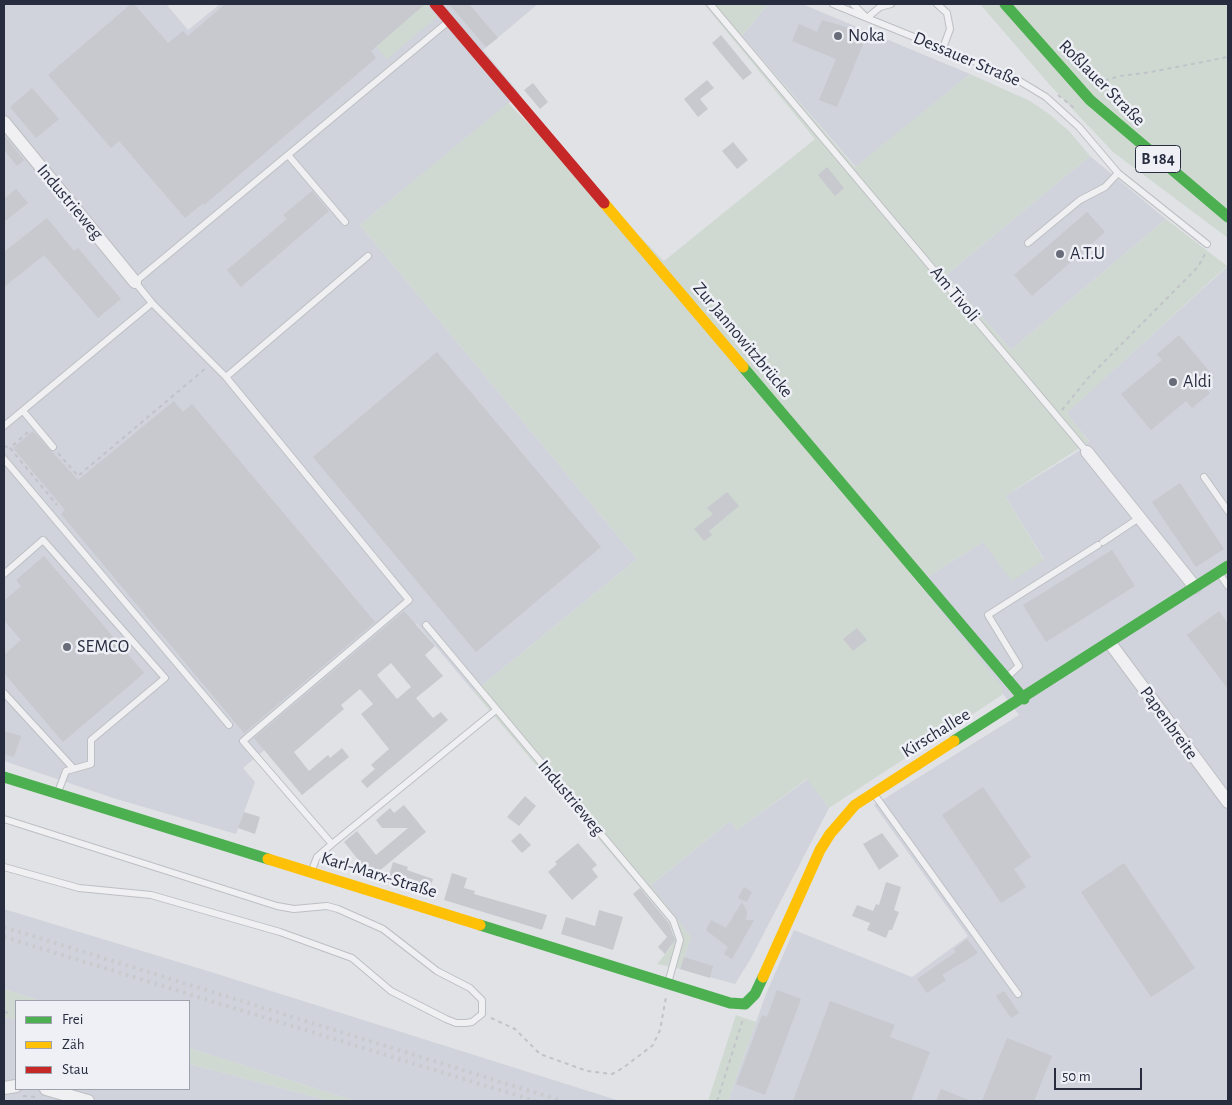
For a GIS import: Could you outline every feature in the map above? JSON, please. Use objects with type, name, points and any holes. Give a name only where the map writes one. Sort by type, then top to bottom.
[{"type":"street","name":"Zur Jannowitzbrücke","points":[[435,4],[1024,699]]},
{"type":"street","name":"Roßlauer Straße","points":[[1005,4],[1090,100],[1228,217]]},
{"type":"street","name":"Industrieweg","points":[[4,122],[135,282]]},
{"type":"street","name":"Am Tivoli","points":[[1088,452],[1195,587]]},
{"type":"street","name":"Kirschallee","points":[[745,1004],[754,994],[830,834],[855,806],[1224,569]]},
{"type":"street","name":"Papenbreite","points":[[1110,643],[1228,802]]},
{"type":"street","name":"Karl-Marx-Straße","points":[[4,777],[730,1003],[745,1004]]},
{"type":"street","points":[[4,1088],[17,1091]]},
{"type":"street","points":[[44,1094],[88,1101]]},
{"type":"lane","name":"Am Tivoli","points":[[710,4],[1088,452]]},
{"type":"lane","points":[[833,4],[867,18],[880,7],[891,4]]},
{"type":"lane","name":"Dessauer Straße","points":[[853,4],[867,18],[1013,76],[1046,97],[1079,126],[1118,173],[1207,244]]},
{"type":"lane","points":[[937,4],[947,14],[950,29],[943,48]]},
{"type":"lane","points":[[332,844],[243,740],[409,600],[226,377],[152,303],[135,282],[450,21]]},
{"type":"lane","points":[[288,155],[345,222]]},
{"type":"lane","points":[[1028,243],[1080,200],[1105,187],[1118,173]]},
{"type":"lane","points":[[226,377],[368,256]]},
{"type":"lane","points":[[4,426],[152,303]]},
{"type":"lane","points":[[23,411],[53,447]]},
{"type":"lane","points":[[4,458],[229,726]]},
{"type":"lane","points":[[1204,477],[1228,511]]},
{"type":"lane","points":[[1006,678],[1019,666],[988,615],[1139,518]]},
{"type":"lane","points":[[4,574],[43,540],[165,678],[91,740],[91,764],[66,771],[58,793]]},
{"type":"lane","points":[[1224,569],[1228,586]]},
{"type":"lane","name":"Industrieweg","points":[[426,625],[673,920],[680,940],[668,984]]},
{"type":"lane","points":[[4,693],[73,768]]},
{"type":"lane","points":[[311,872],[317,857],[496,710]]},
{"type":"lane","points":[[874,793],[1018,994]]},
{"type":"lane","points":[[4,819],[277,906],[294,908],[327,906],[338,909],[384,929],[437,972],[470,988],[482,1000],[482,1014],[472,1022],[466,1023],[456,1023],[446,1019],[391,990],[352,958],[280,932],[151,895],[79,888],[4,867]]},
{"type":"path","points":[[1095,89],[1110,78],[1228,57]]},
{"type":"path","points":[[1058,416],[1088,378],[1198,267],[1206,256],[1207,244]]},
{"type":"path","points":[[53,447],[78,476],[212,363]]},
{"type":"path","points":[[10,448],[36,426]]},
{"type":"path","points":[[4,446],[10,448],[57,505]]},
{"type":"path","points":[[482,1014],[515,1030],[540,1054],[587,1071],[612,1074],[646,1051],[658,1038],[668,984]]},
{"type":"path","points":[[717,1101],[744,1016],[745,1004]]},
{"type":"path","points":[[4,1012],[9,1013]]},
{"type":"path","points":[[17,1091],[44,1094]]},
{"type":"shaded area","points":[[4,4],[166,4],[188,30],[220,4],[538,4],[483,50],[520,94],[360,225],[637,559],[474,692],[416,623],[243,768],[255,782],[236,834],[113,798],[4,761]]},
{"type":"shaded area","points":[[340,4],[426,4],[437,17],[387,59]]},
{"type":"shaded area","points":[[704,4],[768,4],[742,36],[855,167],[970,74],[1030,101],[1069,131],[1090,156],[946,275],[1011,350],[1166,219],[1227,266],[1067,413],[1089,442],[1005,496],[1044,560],[1012,581],[983,542],[918,583],[1002,687],[1002,695],[829,808],[807,779],[737,830],[730,821],[651,885],[691,937],[680,969],[657,964],[671,947],[674,935],[670,923],[474,692],[637,559],[360,225],[508,103],[664,261],[815,139]]},
{"type":"shaded area","points":[[768,4],[802,4],[970,74],[856,167],[742,36]]},
{"type":"shaded area","points":[[980,4],[1228,4],[1228,238],[1113,152],[1049,84]]},
{"type":"shaded area","points":[[1090,156],[1166,219],[1011,350],[946,275]]},
{"type":"shaded area","points":[[1228,266],[1228,1101],[728,1101],[766,994],[794,930],[912,977],[968,936],[874,805],[1019,715],[918,583],[983,542],[1044,559],[1005,496],[1077,452],[1089,441],[1066,413]]},
{"type":"shaded area","points":[[808,779],[829,808],[750,960],[735,984],[680,969],[691,937],[650,886],[730,821],[737,830]]},
{"type":"shaded area","points":[[4,909],[620,1101],[355,1101],[190,1048],[190,1000],[38,1000],[4,989]]},
{"type":"shaded area","points":[[4,989],[38,1000],[15,1000],[15,1019],[4,1017]]},
{"type":"shaded area","points":[[736,1015],[756,1022],[728,1101],[708,1101]]},
{"type":"shaded area","points":[[4,1017],[15,1019],[15,1090],[190,1090],[190,1064],[331,1101],[4,1101]]},
{"type":"shaded area","points":[[190,1048],[355,1101],[331,1101],[190,1064]]},
{"type":"building","points":[[131,4],[134,4],[168,43],[183,31],[188,36],[225,4],[425,4],[371,51],[376,58],[204,205],[203,203],[185,218],[119,141],[111,148],[48,75]]},
{"type":"building","points":[[449,4],[469,4],[498,38],[486,47]]},
{"type":"building","points":[[822,20],[850,28],[849,30],[866,37],[837,107],[819,100],[836,59],[792,41],[799,24],[817,32]]},
{"type":"building","points":[[721,35],[752,73],[743,80],[712,43]]},
{"type":"building","points":[[707,80],[714,88],[700,99],[708,109],[698,117],[684,99]]},
{"type":"building","points":[[533,83],[548,102],[540,109],[524,90]]},
{"type":"building","points":[[32,88],[59,119],[36,138],[10,107]]},
{"type":"building","points":[[4,135],[24,160],[17,166],[4,150]]},
{"type":"building","points":[[733,142],[748,160],[737,169],[722,151]]},
{"type":"building","points":[[827,167],[844,188],[835,196],[818,175]]},
{"type":"building","points":[[16,189],[28,203],[4,222],[4,199]]},
{"type":"building","points":[[312,191],[329,211],[241,287],[227,270],[287,219],[283,215]]},
{"type":"building","name":"A.T.U","points":[[1087,212],[1105,232],[1032,296],[1014,275]]},
{"type":"building","points":[[47,218],[74,251],[78,248],[121,299],[98,318],[44,255],[4,287],[4,252]]},
{"type":"building","name":"Aldi","points":[[1179,335],[1214,377],[1204,386],[1210,393],[1192,408],[1186,401],[1151,430],[1121,394],[1162,360],[1157,354]]},
{"type":"building","points":[[437,352],[601,547],[476,652],[313,457]]},
{"type":"building","points":[[174,401],[183,412],[192,404],[375,622],[244,733],[61,514],[65,510],[13,448],[33,431],[78,480]]},
{"type":"building","points":[[1180,483],[1224,549],[1196,567],[1152,502]]},
{"type":"building","points":[[727,492],[739,506],[709,531],[712,535],[704,541],[694,529],[713,514],[707,508]]},
{"type":"building","points":[[1112,550],[1135,586],[1046,642],[1023,605]]},
{"type":"building","name":"SEMCO","points":[[44,556],[144,673],[63,742],[4,673],[4,655],[21,640],[4,620],[4,601],[21,586],[16,580]]},
{"type":"building","points":[[404,611],[435,646],[425,655],[443,676],[416,698],[433,718],[441,712],[448,720],[367,788],[361,781],[375,769],[371,765],[389,749],[361,714],[373,704],[360,689],[341,705],[344,709],[294,752],[309,771],[328,755],[330,758],[342,748],[349,757],[302,795],[254,738]],"holes":[[[391,663],[411,687],[397,699],[377,675]]]},
{"type":"building","points":[[1219,611],[1228,624],[1228,689],[1187,635]]},
{"type":"building","points":[[857,628],[867,640],[853,651],[843,639]]},
{"type":"building","points":[[4,731],[21,736],[14,757],[4,754]]},
{"type":"building","points":[[983,787],[1031,857],[1014,869],[1026,887],[1001,903],[942,815]]},
{"type":"building","points":[[525,796],[536,806],[519,826],[507,817]]},
{"type":"building","points":[[404,805],[426,832],[372,877],[344,842],[357,831],[376,855],[408,828],[382,828],[376,820],[390,808],[394,813]]},
{"type":"building","points":[[244,812],[260,817],[255,834],[238,828]]},
{"type":"building","points":[[520,833],[531,845],[522,853],[511,841]]},
{"type":"building","points":[[882,833],[899,856],[879,870],[863,844]]},
{"type":"building","points":[[578,843],[597,865],[592,869],[598,877],[572,900],[548,872],[557,864],[555,862]]},
{"type":"building","points":[[393,862],[408,867],[407,870],[433,879],[428,893],[387,882]]},
{"type":"building","points":[[1124,863],[1195,968],[1151,997],[1081,892]]},
{"type":"building","points":[[452,873],[467,878],[464,888],[475,891],[474,894],[547,915],[542,930],[444,900]]},
{"type":"building","points":[[886,882],[901,887],[894,910],[899,912],[892,930],[889,930],[886,938],[867,930],[870,923],[852,916],[857,905],[873,911],[876,904],[879,905]]},
{"type":"building","points":[[744,887],[752,892],[747,902],[738,898]]},
{"type":"building","points":[[640,888],[669,923],[675,940],[665,954],[658,947],[667,937],[633,894]]},
{"type":"building","points":[[742,902],[747,912],[746,920],[754,920],[732,959],[724,954],[728,947],[706,930],[711,920],[726,928]]},
{"type":"building","points":[[599,910],[623,917],[613,950],[561,934],[566,917],[595,926]]},
{"type":"building","points":[[967,939],[978,953],[942,975],[946,980],[927,993],[917,979],[956,952],[954,949]]},
{"type":"building","points":[[684,957],[713,966],[710,978],[680,969]]},
{"type":"building","points":[[777,990],[801,999],[765,1095],[736,1084],[762,1015],[767,1017]]},
{"type":"building","points":[[1004,991],[1019,1013],[1011,1018],[996,996]]},
{"type":"building","points":[[830,1001],[895,1025],[890,1037],[930,1052],[911,1101],[793,1101]]},
{"type":"building","points":[[1007,1038],[1052,1056],[1034,1101],[982,1101]]},
{"type":"building","points":[[941,1089],[971,1101],[936,1101]]},
{"type":"railway","points":[[4,927],[562,1101]]},
{"type":"railway","points":[[4,937],[535,1101]]},
{"type":"traffic: fast","points":[[1005,4],[1090,100],[1228,217]]},
{"type":"traffic: fast","points":[[743,367],[1024,699]]},
{"type":"traffic: fast","points":[[954,741],[1228,566]]},
{"type":"traffic: fast","points":[[4,777],[268,859]]},
{"type":"traffic: fast","points":[[480,925],[730,1003],[745,1004],[755,994],[763,977]]},
{"type":"traffic: slow","points":[[604,203],[743,367]]},
{"type":"traffic: slow","points":[[763,977],[820,850],[830,834],[855,805],[954,741]]},
{"type":"traffic: slow","points":[[268,859],[480,925]]},
{"type":"traffic: jam","points":[[435,4],[604,203]]},
{"type":"place","name":"Noka","points":[[838,36]]},
{"type":"place","name":"A.T.U","points":[[1060,254]]},
{"type":"place","name":"Aldi","points":[[1173,382]]},
{"type":"place","name":"SEMCO","points":[[67,647]]}]
